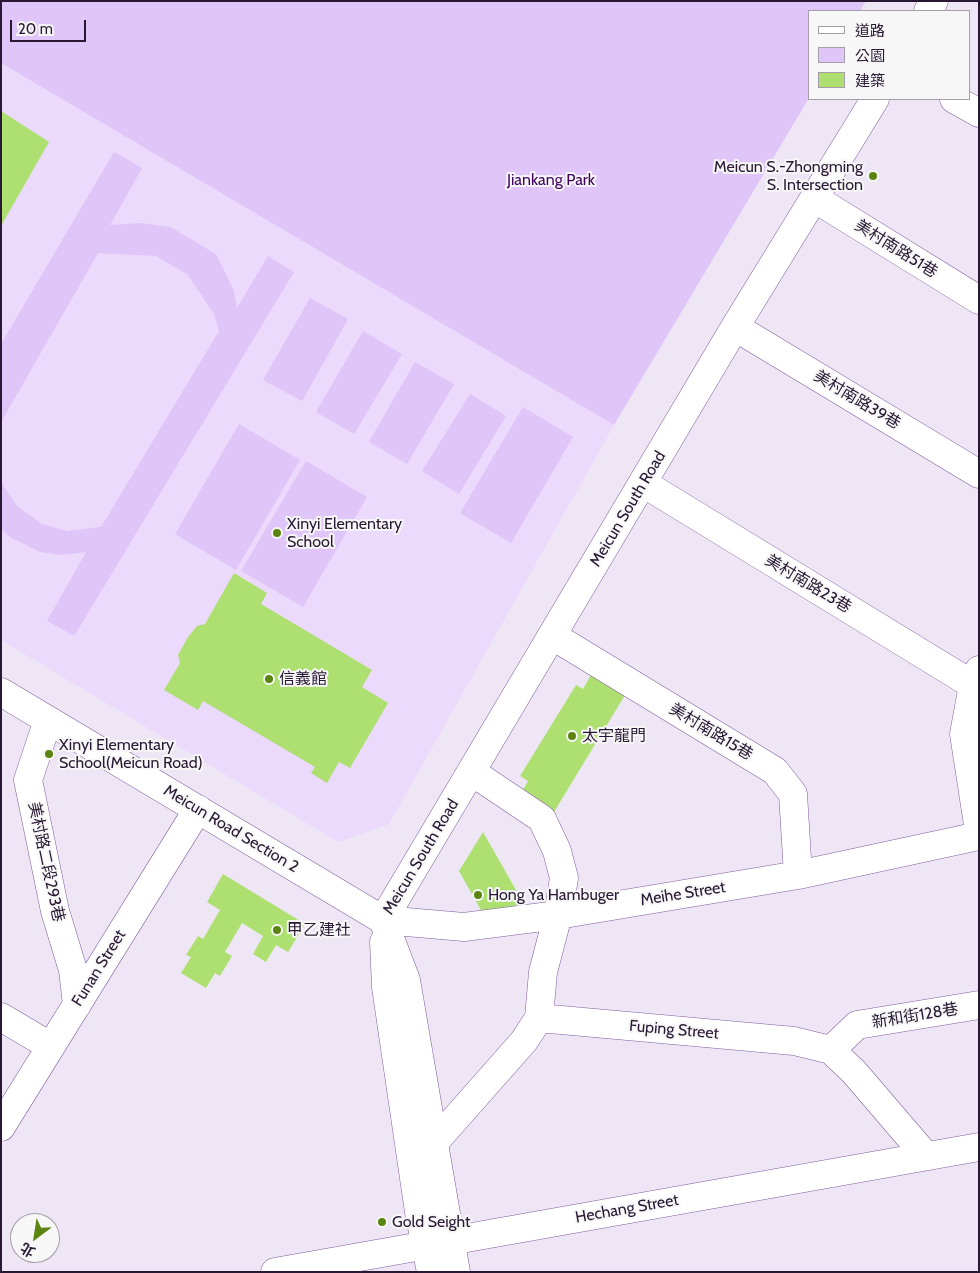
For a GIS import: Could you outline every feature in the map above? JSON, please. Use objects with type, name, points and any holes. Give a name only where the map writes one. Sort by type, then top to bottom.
[{"type":"street","name":"Meicun South Road","points":[[383,920],[736,327],[874,100]]},
{"type":"street","points":[[956,100],[979,113]]},
{"type":"street","name":"美村南路51巷","points":[[814,198],[979,300]]},
{"type":"street","name":"美村南路39巷","points":[[736,327],[979,474]]},
{"type":"street","name":"美村南路23巷","points":[[643,483],[976,677]]},
{"type":"street","name":"美村南路15巷","points":[[553,636],[775,771],[793,794],[798,875]]},
{"type":"street","points":[[976,677],[964,734],[979,831]]},
{"type":"street","name":"Meicun Road Section 2","points":[[1,692],[383,920]]},
{"type":"street","name":"美村路二段293巷","points":[[48,720],[28,780],[55,911],[73,970],[77,1005]]},
{"type":"street","points":[[433,1144],[524,1041],[539,1018],[543,972],[558,915],[564,878],[557,851],[542,819],[472,772]]},
{"type":"street","name":"Funan Street","points":[[1,1127],[198,809]]},
{"type":"street","name":"Meihe Street","points":[[383,920],[464,928],[558,915],[798,875],[979,836]]},
{"type":"street","points":[[383,920],[406,980],[433,1144],[439,1243],[431,1272]]},
{"type":"street","points":[[383,920],[386,987],[417,1186],[419,1212],[456,1272]]},
{"type":"street","name":"新和街128巷","points":[[831,1050],[857,1025],[979,1005]]},
{"type":"street","points":[[1,1017],[50,1046]]},
{"type":"street","name":"Fuping Street","points":[[539,1018],[794,1041],[831,1050]]},
{"type":"street","points":[[831,1050],[854,1072],[926,1156]]},
{"type":"street","name":"Hechang Street","points":[[275,1272],[368,1263],[439,1243],[979,1147]]},
{"type":"shaded area","name":"Xinyi Elementary School","points":[[1,63],[614,425],[389,824],[338,842],[1,640]]},
{"type":"green space","name":"Jiankang Park","points":[[1,1],[866,1],[861,10],[808,10],[808,100],[614,425],[1,63]]},
{"type":"green space","points":[[114,152],[142,168],[110,225],[141,223],[170,227],[216,254],[234,291],[237,308],[268,256],[294,272],[74,636],[47,621],[86,552],[62,555],[40,552],[10,537],[1,529],[1,482],[17,506],[42,524],[67,531],[101,527],[219,331],[214,314],[188,275],[156,256],[98,253],[1,422],[1,344]]},
{"type":"green space","points":[[310,298],[348,319],[302,401],[263,380]]},
{"type":"green space","points":[[363,331],[402,354],[354,434],[316,412]]},
{"type":"green space","points":[[415,362],[454,384],[407,464],[369,442]]},
{"type":"green space","points":[[470,394],[506,416],[459,494],[422,471]]},
{"type":"green space","points":[[523,407],[573,437],[511,543],[460,513]]},
{"type":"green space","points":[[239,424],[300,460],[236,570],[175,534]]},
{"type":"green space","points":[[306,461],[367,497],[303,607],[241,571]]},
{"type":"building","points":[[1,111],[49,142],[1,226]]},
{"type":"building","name":"信義館","points":[[234,573],[267,593],[261,604],[372,670],[362,687],[388,703],[350,768],[339,762],[327,783],[311,773],[315,767],[203,701],[198,710],[164,690],[180,663],[178,655],[188,637],[197,626],[205,624]]},
{"type":"building","name":"太宇龍門","points":[[591,675],[625,695],[554,812],[521,793],[528,781],[520,776],[576,685],[583,689]]},
{"type":"building","points":[[483,832],[524,904],[482,912],[459,871]]},
{"type":"building","name":"甲乙建社","points":[[223,874],[305,924],[288,952],[276,945],[266,962],[253,954],[263,936],[242,923],[225,952],[232,956],[220,976],[215,973],[206,988],[181,973],[191,957],[186,955],[198,936],[203,939],[220,910],[207,902]]},
{"type":"place","name":"Meicun S.-Zhongming S. Intersection","points":[[873,176]]},
{"type":"place","name":"Xinyi Elementary School","points":[[277,533]]},
{"type":"place","name":"信義館","points":[[269,679]]},
{"type":"place","name":"太宇龍門","points":[[572,736]]},
{"type":"place","name":"Xinyi Elementary School(Meicun Road)","points":[[49,754]]},
{"type":"place","name":"Hong Ya Hambuger","points":[[478,895]]},
{"type":"place","name":"甲乙建社","points":[[277,930]]},
{"type":"place","name":"Gold Seight","points":[[382,1222]]}]
